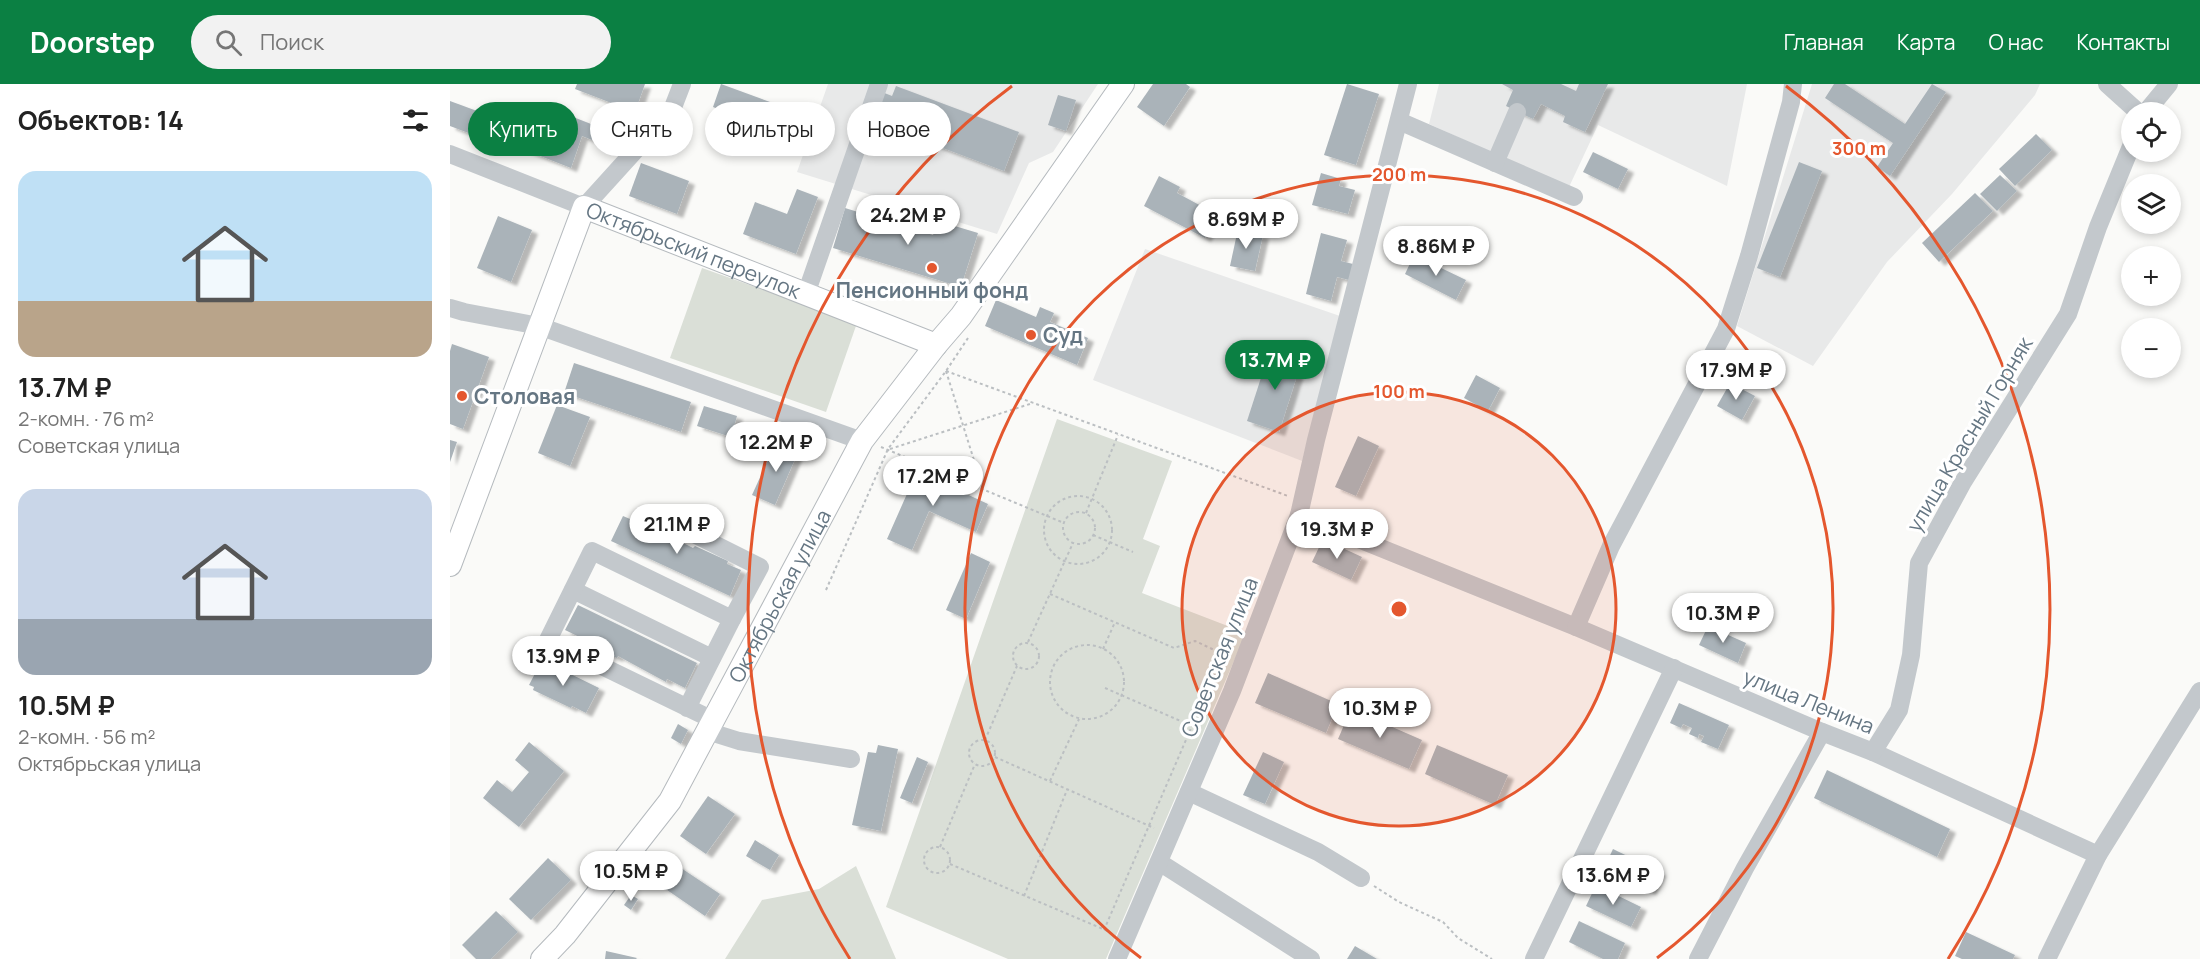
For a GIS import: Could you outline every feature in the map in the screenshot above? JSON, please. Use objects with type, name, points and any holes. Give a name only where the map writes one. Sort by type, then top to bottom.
[{"type":"main road","name":"Октябрьская улица","points":[[542,959],[572,926],[670,801],[862,441],[961,316],[1124,84]]},
{"type":"main road","name":"Октябрьский переулок","points":[[584,207],[936,345]]},
{"type":"main road","points":[[450,565],[584,207]]},
{"type":"street","points":[[584,207],[672,110],[682,84]]},
{"type":"street","points":[[806,294],[879,84]]},
{"type":"street","name":"Советская улица","points":[[1117,959],[1232,691],[1300,508],[1408,84]]},
{"type":"street","points":[[1576,627],[1611,546],[1726,329],[1749,256],[1791,102],[1793,84]]},
{"type":"street","points":[[2107,84],[2127,102]]},
{"type":"street","points":[[2154,102],[2169,84]]},
{"type":"street","points":[[1495,163],[1518,112]]},
{"type":"street","points":[[1398,121],[1575,197]]},
{"type":"street","name":"Октябрьский переулок","points":[[450,154],[584,207]]},
{"type":"street","name":"улица Красный Горняк","points":[[1873,752],[1899,710],[1911,655],[1919,563],[1963,482],[2068,314],[2098,227],[2125,162]]},
{"type":"street","points":[[450,308],[539,326],[862,441]]},
{"type":"street","name":"улица Ленина","points":[[1300,508],[1873,752],[2097,855]]},
{"type":"street","points":[[682,528],[760,567],[687,708]]},
{"type":"street","points":[[732,619],[592,551],[548,640],[687,708],[710,726],[739,741],[851,759]]},
{"type":"street","points":[[573,590],[712,658]]},
{"type":"street","points":[[1534,959],[1674,668]]},
{"type":"street","points":[[2047,959],[2097,855],[2200,691]]},
{"type":"street","points":[[1698,959],[1745,868],[1822,732]]},
{"type":"street","points":[[1189,792],[1318,852],[1361,878]]},
{"type":"street","points":[[1159,862],[1311,959]]},
{"type":"path","points":[[826,590],[888,449],[971,333]]},
{"type":"path","points":[[946,371],[1118,434],[1300,508]]},
{"type":"path","points":[[946,371],[983,490]]},
{"type":"path","points":[[888,449],[1033,403]]},
{"type":"path","points":[[1086,513],[1118,434]]},
{"type":"path","points":[[862,441],[888,449],[1064,523]]},
{"type":"path","points":[[1083,496],[1092,498],[1099,502],[1110,516],[1112,534],[1110,542],[1099,557],[1091,561],[1074,564],[1057,557],[1046,543],[1044,525],[1046,516],[1051,508],[1065,498],[1083,496]]},
{"type":"path","points":[[1086,513],[1095,525],[1093,535],[1084,543],[1073,543],[1064,535],[1064,523],[1070,514],[1086,513]]},
{"type":"path","points":[[1093,535],[1133,552]]},
{"type":"path","points":[[1028,642],[1073,543]]},
{"type":"path","points":[[1050,594],[1174,648],[1195,641],[1223,654],[1104,930]]},
{"type":"path","points":[[1103,649],[1115,622]]},
{"type":"path","points":[[1028,642],[1036,647],[1038,660],[1029,669],[1017,666],[1013,658],[1014,650],[1020,644],[1028,642]]},
{"type":"path","points":[[1086,644],[1103,649],[1118,662],[1123,674],[1124,687],[1121,695],[1111,710],[1088,719],[1079,718],[1066,713],[1058,706],[1049,686],[1050,674],[1062,654],[1073,647],[1086,644]]},
{"type":"path","points":[[985,740],[1017,666]]},
{"type":"path","points":[[1105,688],[1192,726]]},
{"type":"path","points":[[1050,782],[1079,718]]},
{"type":"path","points":[[985,740],[995,748],[995,757],[986,766],[975,764],[969,755],[970,747],[976,741],[985,740]]},
{"type":"path","points":[[995,757],[1170,836]]},
{"type":"path","points":[[940,847],[975,764]]},
{"type":"path","points":[[1024,896],[1067,789]]},
{"type":"path","points":[[940,847],[948,851],[950,864],[945,871],[932,872],[926,866],[924,858],[927,851],[940,847]]},
{"type":"path","points":[[950,864],[1126,939]]},
{"type":"path","points":[[1361,878],[1399,902],[1443,922],[1458,938],[1492,959]]},
{"type":"shaded area","points":[[828,84],[1098,84],[1053,152],[1029,163],[997,234],[797,172],[803,156],[835,156],[835,102],[822,102]]},
{"type":"shaded area","points":[[1439,84],[1747,84],[1727,186],[1598,125],[1569,187],[1429,124]]},
{"type":"shaded area","points":[[1812,84],[2040,84],[2035,95],[1952,194],[1887,262],[1813,366],[1737,326]]},
{"type":"shaded area","points":[[1145,249],[1340,316],[1302,461],[1093,380]]},
{"type":"shaded area","points":[[702,268],[857,323],[826,412],[670,358]]},
{"type":"shaded area","points":[[1057,419],[1172,461],[1143,539],[1160,546],[1142,593],[1246,633],[1106,959],[1008,959],[886,907]]},
{"type":"shaded area","points":[[856,866],[896,959],[725,959],[762,900],[819,889]]},
{"type":"building","points":[[577,84],[645,84],[639,102],[609,102],[575,89]]},
{"type":"building","points":[[721,84],[770,102],[715,102]]},
{"type":"building","points":[[1153,84],[1186,84],[1190,87],[1164,126],[1137,107]]},
{"type":"building","points":[[1347,84],[1379,94],[1356,165],[1324,155]]},
{"type":"building","points":[[1502,84],[1561,84],[1576,91],[1579,84],[1608,84],[1585,132],[1563,122],[1565,116],[1541,104],[1533,119],[1506,106],[1513,90]]},
{"type":"building","points":[[1834,84],[1845,84],[1905,124],[1932,84],[1946,92],[1890,176],[1877,167],[1893,143],[1825,98]]},
{"type":"building","points":[[896,86],[939,102],[878,102],[882,92],[892,96]]},
{"type":"building","points":[[1058,95],[1076,100],[1066,131],[1048,125]]},
{"type":"building","points":[[450,101],[468,108],[468,133],[450,126]]},
{"type":"building","points":[[951,107],[1019,132],[1004,171],[951,151]]},
{"type":"building","points":[[578,119],[590,124],[590,139],[582,136],[578,148]]},
{"type":"building","points":[[2036,134],[2052,150],[2015,186],[1999,169]]},
{"type":"building","points":[[1593,152],[1628,169],[1618,189],[1583,172]]},
{"type":"building","points":[[540,156],[575,156],[571,168]]},
{"type":"building","points":[[1799,162],[1822,171],[1780,277],[1757,268]]},
{"type":"building","points":[[641,163],[689,181],[677,214],[629,196]]},
{"type":"building","points":[[1321,173],[1341,179],[1339,186],[1355,190],[1348,214],[1312,205]]},
{"type":"building","points":[[2000,175],[2017,191],[1997,211],[1980,194]]},
{"type":"building","points":[[1159,176],[1180,187],[1177,193],[1218,215],[1205,238],[1144,206]]},
{"type":"building","points":[[797,189],[818,197],[796,254],[743,234],[755,202],[787,214]]},
{"type":"building","points":[[1975,193],[1993,211],[1939,262],[1922,243]]},
{"type":"building","name":"Пенсионный фонд","points":[[845,208],[933,235],[938,221],[978,233],[961,287],[833,248]]},
{"type":"building","points":[[498,216],[532,230],[511,282],[477,268]]},
{"type":"building","points":[[1238,229],[1263,235],[1255,271],[1230,266]]},
{"type":"building","points":[[1321,233],[1347,240],[1341,261],[1353,264],[1349,280],[1337,277],[1331,301],[1306,294]]},
{"type":"building","points":[[1414,255],[1466,280],[1456,300],[1405,274]]},
{"type":"building","points":[[996,300],[1036,317],[1040,307],[1054,313],[1050,322],[1088,338],[1077,365],[985,326]]},
{"type":"building","points":[[452,344],[489,357],[463,429],[450,424],[450,351]]},
{"type":"building","points":[[1270,350],[1302,360],[1279,432],[1247,421]]},
{"type":"building","points":[[574,363],[691,402],[681,432],[564,393]]},
{"type":"building","points":[[1476,375],[1500,388],[1488,411],[1464,398]]},
{"type":"building","points":[[1730,383],[1755,396],[1742,420],[1717,406]]},
{"type":"building","points":[[557,405],[590,417],[570,466],[538,453]]},
{"type":"building","points":[[704,406],[737,416],[731,437],[697,426]]},
{"type":"building","points":[[1358,436],[1379,446],[1356,496],[1335,487]]},
{"type":"building","points":[[450,440],[457,442],[450,462]]},
{"type":"building","points":[[777,440],[799,450],[775,505],[752,495]]},
{"type":"building","points":[[909,469],[922,475],[924,470],[964,488],[962,492],[988,504],[976,532],[929,511],[912,550],[887,539],[910,487],[902,483]]},
{"type":"building","points":[[623,516],[637,522],[638,520],[693,548],[695,546],[728,561],[727,564],[741,570],[730,596],[611,541]]},
{"type":"building","points":[[1323,539],[1362,557],[1351,580],[1312,562]]},
{"type":"building","points":[[971,553],[990,562],[966,619],[946,610]]},
{"type":"building","points":[[578,605],[697,663],[685,688],[667,679],[666,682],[618,656],[617,658],[590,645],[592,643],[565,630]]},
{"type":"building","points":[[1708,626],[1746,643],[1738,663],[1699,645]]},
{"type":"building","points":[[542,660],[599,688],[586,713],[533,690],[534,687],[529,685]]},
{"type":"building","points":[[1268,673],[1338,704],[1326,733],[1255,703]]},
{"type":"building","points":[[1679,703],[1729,725],[1718,749],[1701,742],[1704,736],[1699,734],[1698,738],[1689,734],[1692,728],[1683,724],[1681,728],[1670,723]]},
{"type":"building","points":[[1351,709],[1422,740],[1409,769],[1338,739]]},
{"type":"building","points":[[678,724],[688,730],[681,744],[671,738]]},
{"type":"building","points":[[529,742],[564,771],[519,827],[483,798],[497,780],[512,792],[529,772],[515,760]]},
{"type":"building","points":[[878,745],[898,749],[881,831],[852,825],[868,752],[876,753]]},
{"type":"building","points":[[1437,745],[1508,775],[1495,805],[1425,774]]},
{"type":"building","points":[[1263,752],[1284,762],[1265,804],[1243,795]]},
{"type":"building","points":[[917,757],[928,762],[912,803],[900,798]]},
{"type":"building","points":[[1827,770],[1950,829],[1937,857],[1814,798]]},
{"type":"building","points":[[708,796],[735,814],[706,854],[680,836]]},
{"type":"building","points":[[755,840],[779,855],[770,870],[746,856]]},
{"type":"building","points":[[1613,849],[1660,872],[1650,891],[1604,868]]},
{"type":"building","points":[[548,858],[571,880],[531,920],[509,899]]},
{"type":"building","points":[[669,860],[720,894],[705,916],[654,881]]},
{"type":"building","points":[[1596,885],[1641,907],[1631,927],[1586,906]]},
{"type":"building","points":[[631,895],[638,899],[631,910],[624,905]]},
{"type":"building","points":[[496,911],[518,932],[491,959],[476,959],[462,945]]},
{"type":"building","points":[[1579,921],[1625,943],[1618,959],[1603,959],[1569,942]]},
{"type":"building","points":[[1966,932],[2015,955],[2013,959],[1962,959],[1955,956]]},
{"type":"building","points":[[1355,946],[1377,959],[1347,959]]},
{"type":"building","points":[[606,951],[637,958],[605,959]]},
{"type":"place","name":"Пенсионный фонд","points":[[932,268]]},
{"type":"place","name":"Суд","points":[[1031,335]]},
{"type":"place","name":"Столовая","points":[[462,396]]}]
